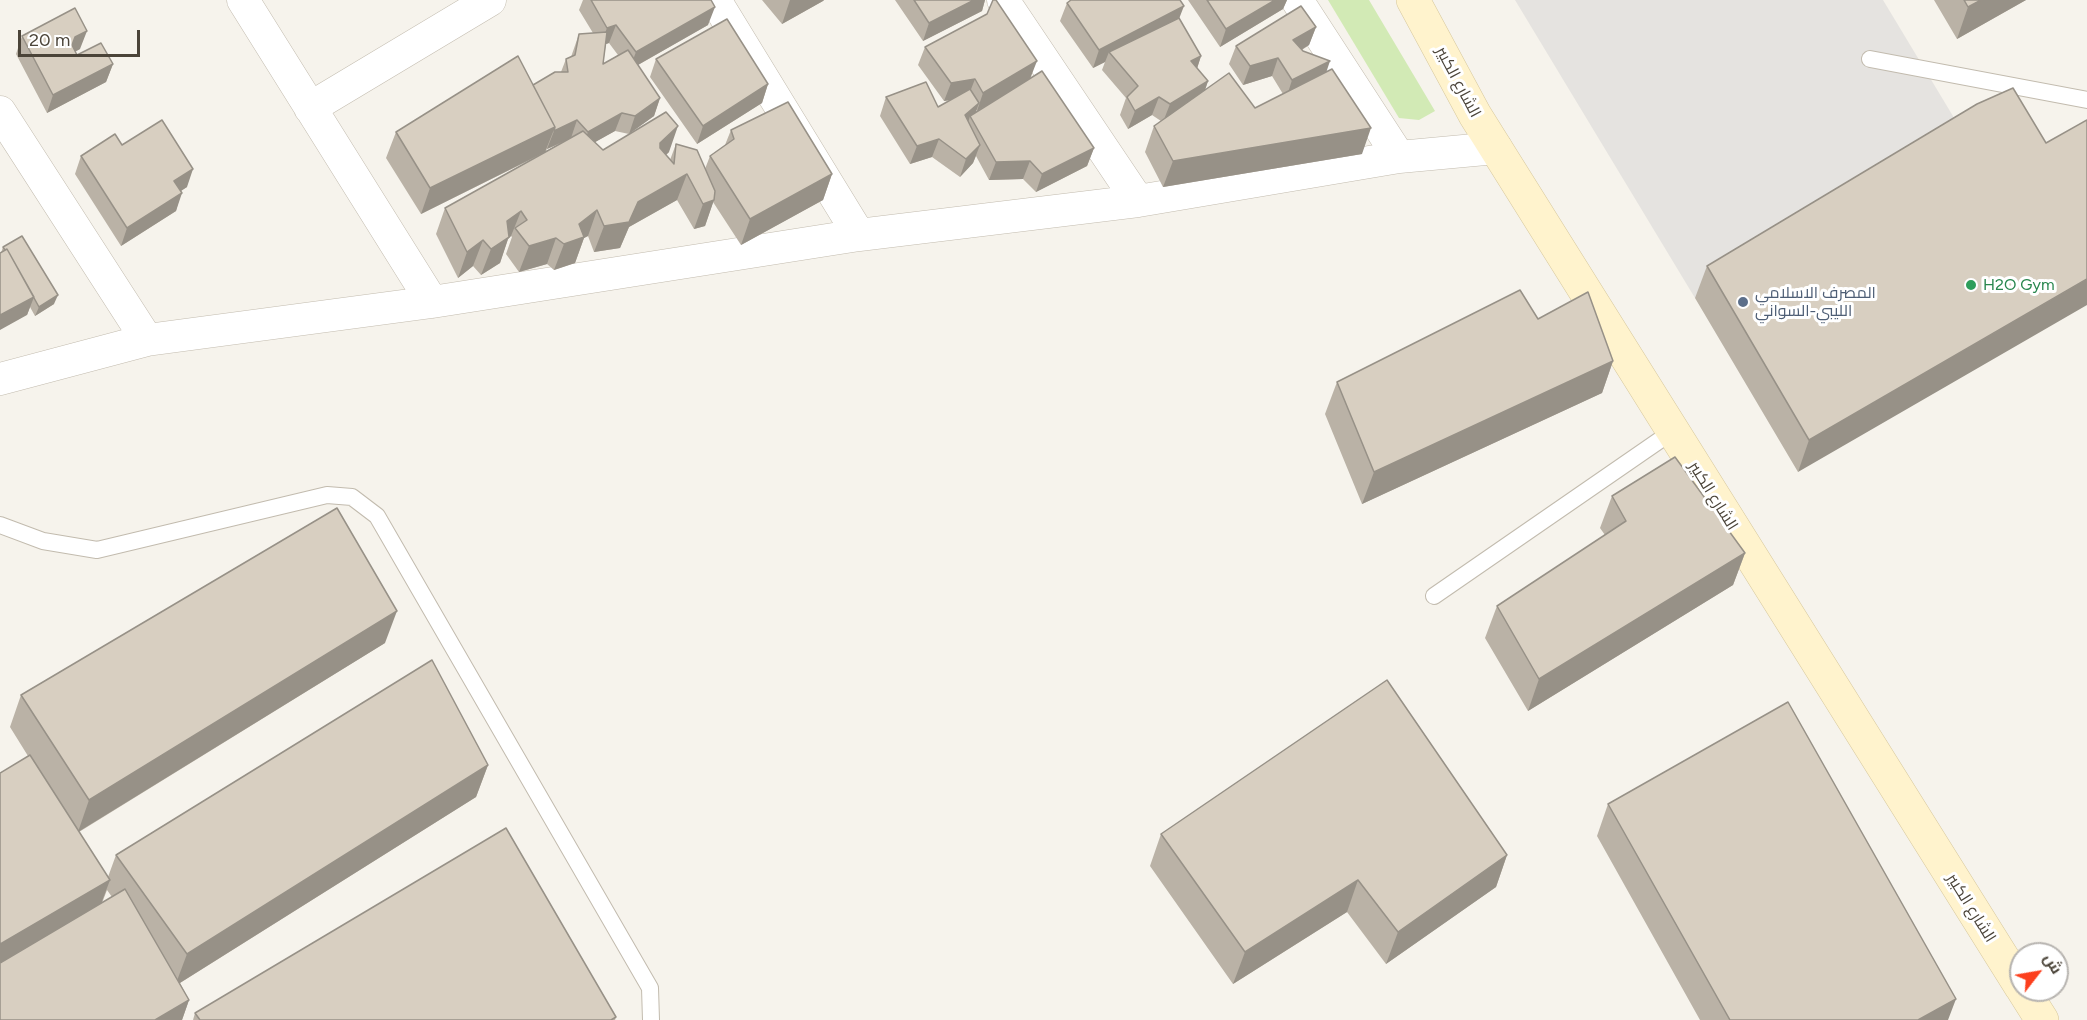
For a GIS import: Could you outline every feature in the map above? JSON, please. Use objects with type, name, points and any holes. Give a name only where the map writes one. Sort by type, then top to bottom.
[{"type":"street","points":[[243,0],[432,302]]},
{"type":"street","points":[[310,108],[490,0]]},
{"type":"street","points":[[715,0],[859,235]]},
{"type":"street","points":[[1003,0],[1138,201]]},
{"type":"street","points":[[1297,0],[1399,157]]},
{"type":"street","name":"الشارع الكبير","points":[[1413,0],[1496,148],[2009,968]]},
{"type":"street","points":[[0,112],[147,340]]},
{"type":"street","points":[[0,379],[147,340],[432,302],[859,235],[1138,201],[1399,157],[1496,148]]},
{"type":"street","name":"الشارع الكبير","points":[[2030,1002],[2042,1020]]},
{"type":"lane","points":[[1870,59],[2087,100]]},
{"type":"lane","points":[[1434,596],[1673,431]]},
{"type":"lane","points":[[0,525],[43,542],[97,550],[327,495],[352,497],[377,516],[650,988],[651,1020]]},
{"type":"green space","points":[[1328,0],[1369,0],[1435,111],[1419,120],[1399,118]]},
{"type":"shaded area","points":[[1515,0],[1883,0],[1965,136],[1695,298]]},
{"type":"building","points":[[591,0],[711,0],[715,7],[636,52],[616,25],[607,28]]},
{"type":"building","points":[[914,0],[974,0],[929,23]]},
{"type":"building","points":[[993,0],[996,0],[1037,61],[983,93],[975,79],[951,83],[925,47],[987,14]]},
{"type":"building","points":[[1071,0],[1180,0],[1184,6],[1099,50],[1067,3]]},
{"type":"building","points":[[1207,0],[1275,0],[1226,29]]},
{"type":"building","points":[[1964,0],[1981,0],[1968,7]]},
{"type":"building","points":[[1301,6],[1316,27],[1293,40],[1303,51],[1330,61],[1292,80],[1278,58],[1250,66],[1236,46]]},
{"type":"building","points":[[75,8],[87,31],[75,37],[72,45],[77,55],[101,43],[113,64],[53,95],[22,36]]},
{"type":"building","points":[[1179,18],[1201,56],[1191,61],[1208,81],[1170,104],[1159,97],[1135,111],[1127,97],[1138,86],[1109,52]]},
{"type":"building","points":[[727,19],[768,84],[703,126],[656,59]]},
{"type":"building","points":[[607,32],[603,64],[628,50],[660,98],[635,116],[622,113],[588,132],[577,120],[554,131],[555,127],[533,85],[555,72],[568,72],[566,59],[575,55],[579,34]]},
{"type":"building","points":[[518,56],[555,127],[430,188],[396,132]]},
{"type":"building","points":[[1332,69],[1371,128],[1173,161],[1154,126],[1229,73],[1255,108]]},
{"type":"building","points":[[1042,71],[1094,148],[1042,174],[1030,161],[996,162],[970,116]]},
{"type":"building","points":[[926,82],[938,107],[970,89],[979,103],[965,115],[980,145],[966,159],[939,139],[917,146],[886,97]]},
{"type":"building","points":[[2013,88],[2046,143],[2087,120],[2087,279],[1809,440],[1707,266],[1977,104]]},
{"type":"building","points":[[788,102],[832,174],[750,219],[710,156],[734,139],[731,130]]},
{"type":"building","points":[[666,112],[678,126],[660,143],[660,148],[674,164],[676,144],[697,150],[715,191],[714,200],[703,204],[687,174],[638,202],[629,222],[604,226],[597,210],[579,224],[584,237],[564,244],[556,238],[529,246],[515,228],[527,220],[521,211],[507,221],[509,237],[491,249],[483,240],[467,252],[445,208],[583,131],[603,150]]},
{"type":"building","points":[[162,120],[193,169],[174,181],[182,193],[127,228],[81,156],[115,134],[122,145]]},
{"type":"building","points":[[22,236],[58,295],[39,307],[7,249],[3,247]]},
{"type":"building","points":[[7,249],[34,297],[0,315],[0,253]]},
{"type":"building","points":[[1520,290],[1538,319],[1588,292],[1613,361],[1374,472],[1337,382]]},
{"type":"building","points":[[1675,457],[1745,553],[1539,679],[1497,606],[1626,521],[1612,496]]},
{"type":"building","points":[[337,508],[397,611],[89,800],[21,695]]},
{"type":"building","points":[[432,660],[488,765],[187,954],[116,855]]},
{"type":"building","points":[[1387,680],[1507,855],[1398,932],[1358,880],[1245,952],[1161,834]]},
{"type":"building","points":[[1788,702],[1956,999],[1918,1020],[1730,1020],[1608,804]]},
{"type":"building","points":[[30,755],[110,880],[0,944],[0,773]]},
{"type":"building","points":[[506,828],[616,1017],[611,1020],[200,1020],[195,1013]]},
{"type":"building","points":[[125,889],[189,1000],[155,1020],[0,1020],[0,963]]},
{"type":"place","name":"H2O Gym","points":[[1971,285]]},
{"type":"place","name":"المصرف الاسلامي الليبي-السواني","points":[[1743,302]]}]
